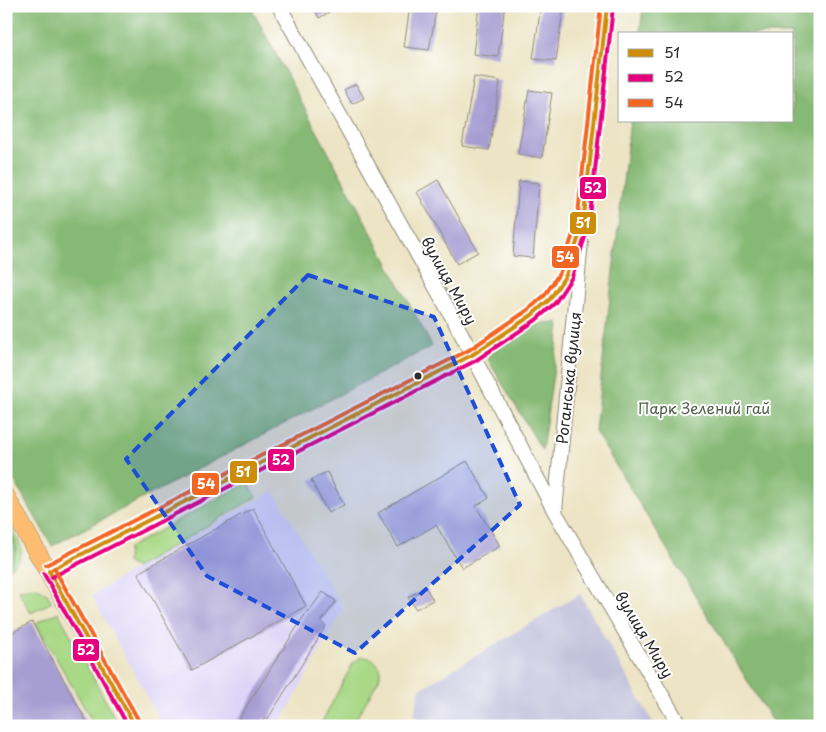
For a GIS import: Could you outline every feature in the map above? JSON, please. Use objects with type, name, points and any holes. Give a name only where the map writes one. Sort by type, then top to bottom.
[{"type":"main road","name":"Роганська вулиця","points":[[582,224],[607,6]]},
{"type":"main road","points":[[48,571],[472,355],[532,315],[550,299],[566,276],[582,224]]},
{"type":"main road","points":[[6,497],[135,726]]},
{"type":"street","name":"вулиця Миру","points":[[279,6],[472,355],[555,512],[680,726]]},
{"type":"street","name":"Роганська вулиця","points":[[555,512],[582,224]]},
{"type":"highlighted area","points":[[308,275],[434,317],[520,505],[355,653],[207,576],[126,459]]},
{"type":"shaded area","points":[[274,491],[343,609],[279,726],[163,726],[92,596],[129,572]]},
{"type":"shaded area","points":[[580,594],[655,726],[421,726],[414,714],[420,689]]},
{"type":"green space","points":[[6,6],[250,6],[432,346],[52,546],[6,466]]},
{"type":"green space","name":"Парк Зелений гай","points":[[643,6],[820,6],[820,726],[775,726],[595,431],[630,122],[794,122],[794,32],[640,32]]},
{"type":"green space","points":[[558,323],[560,326],[542,450],[486,356],[539,324]]},
{"type":"green space","points":[[248,482],[256,497],[136,568],[127,562],[128,548]]},
{"type":"green space","points":[[6,519],[18,540],[21,553],[14,565],[6,570]]},
{"type":"green space","points":[[6,524],[16,544],[16,553],[11,565],[6,565]]},
{"type":"green space","points":[[36,587],[47,594],[52,602],[31,613],[18,590]]},
{"type":"green space","points":[[58,612],[119,726],[95,726],[36,623]]},
{"type":"green space","points":[[361,657],[373,660],[381,670],[379,679],[352,726],[320,726],[353,663]]},
{"type":"building","points":[[313,6],[340,6],[319,18]]},
{"type":"building","points":[[410,6],[437,6],[429,50],[404,47]]},
{"type":"building","points":[[479,6],[505,6],[498,57],[473,54]]},
{"type":"building","points":[[541,6],[563,9],[556,61],[533,59]]},
{"type":"building","points":[[474,77],[500,81],[489,150],[462,146]]},
{"type":"building","points":[[356,84],[364,98],[352,104],[344,90]]},
{"type":"building","points":[[529,90],[552,93],[542,158],[518,154]]},
{"type":"building","points":[[438,180],[478,252],[457,264],[417,192]]},
{"type":"building","points":[[519,181],[539,183],[533,258],[513,256]]},
{"type":"building","points":[[467,461],[489,498],[476,506],[500,546],[462,568],[436,525],[398,547],[378,513]]},
{"type":"building","points":[[327,472],[344,505],[328,513],[311,480]]},
{"type":"building","points":[[253,508],[306,606],[192,670],[138,573]]},
{"type":"building","points":[[426,588],[433,600],[416,609],[408,597]]},
{"type":"building","points":[[323,592],[336,601],[321,622],[326,626],[267,720],[265,718],[260,726],[234,726],[308,610]]},
{"type":"building","points":[[32,622],[89,726],[6,726],[6,636]]},
{"type":"transit line","name":"54","points":[[46,565],[469,350],[528,310],[545,295],[560,272],[577,223],[601,6]]},
{"type":"transit line","name":"51","points":[[49,571],[472,355],[532,315],[550,299],[566,275],[583,224],[607,6]]},
{"type":"transit line","name":"52","points":[[52,577],[475,361],[536,320],[555,303],[572,277],[589,225],[613,7]]},
{"type":"transit line","name":"54","points":[[54,568],[140,723]]},
{"type":"transit line","name":"51","points":[[49,571],[135,726]]},
{"type":"transit line","name":"52","points":[[44,574],[128,726]]}]
